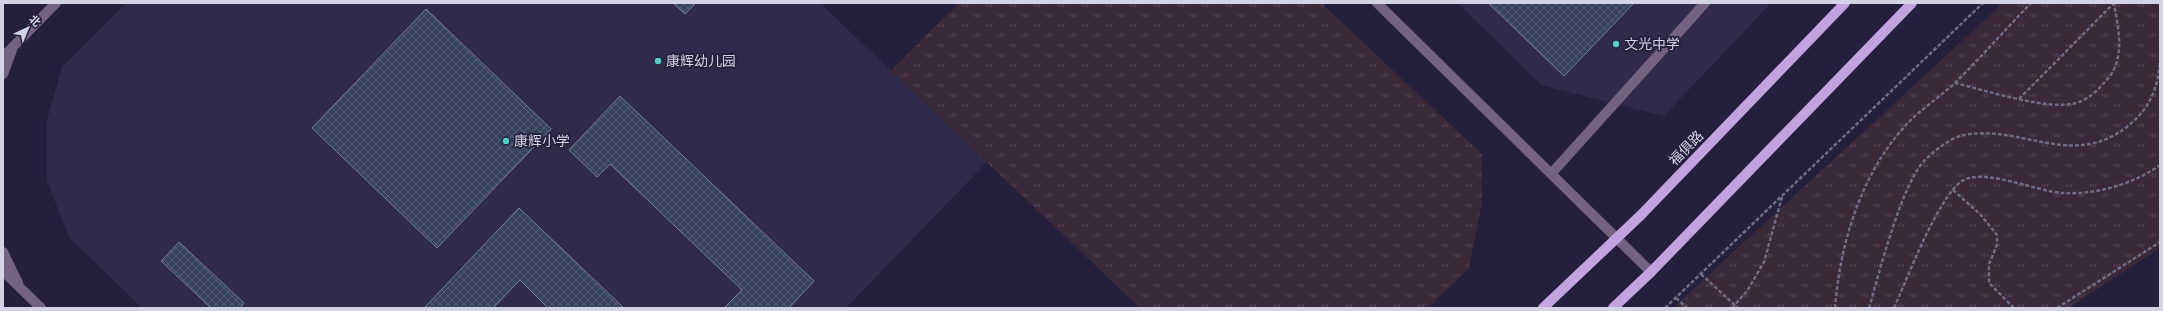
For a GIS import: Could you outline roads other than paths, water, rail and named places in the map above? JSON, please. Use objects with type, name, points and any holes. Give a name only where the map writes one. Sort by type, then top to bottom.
[{"type":"main road","name":"福俱路","points":[[1543,308],[1617,238],[1845,3]]},
{"type":"main road","points":[[1613,308],[1651,272],[1912,3]]},
{"type":"street","points":[[3,57],[56,3]]},
{"type":"street","points":[[1377,3],[1651,272]]},
{"type":"street","points":[[1551,174],[1705,3]]},
{"type":"street","points":[[3,74],[13,47]]},
{"type":"street","points":[[3,252],[21,288]]},
{"type":"street","points":[[3,271],[41,308]]},
{"type":"place","name":"文光中学","points":[[1616,44]]},
{"type":"place","name":"康辉幼儿园","points":[[658,61]]},
{"type":"place","name":"康辉小学","points":[[506,141]]}]
